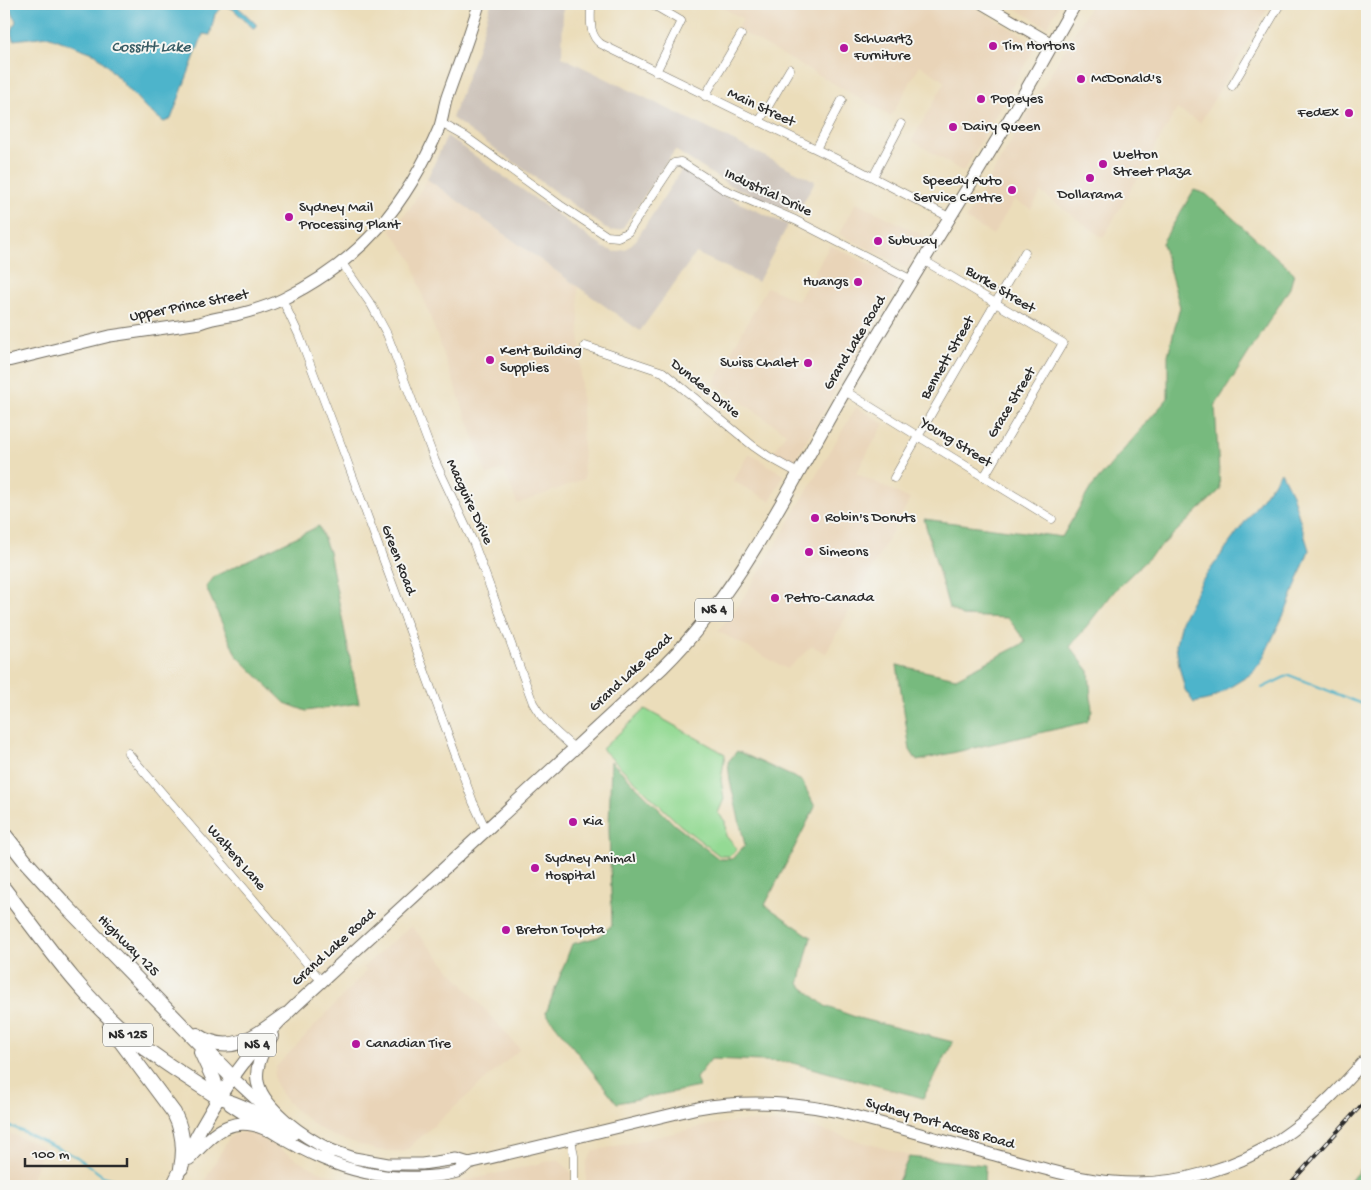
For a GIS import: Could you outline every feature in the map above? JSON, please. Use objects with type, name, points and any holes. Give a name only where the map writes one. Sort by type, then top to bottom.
[{"type":"highway","name":"Highway 125","points":[[4,834],[61,901],[148,988],[178,1022],[232,1077]]},
{"type":"highway","name":"NS 125","points":[[4,888],[53,953],[104,1013],[124,1032],[150,1052],[219,1098]]},
{"type":"highway","points":[[53,953],[172,1109],[179,1124],[183,1140],[181,1168]]},
{"type":"highway","points":[[148,988],[197,1035],[220,1045],[236,1044],[248,1040],[285,1015]]},
{"type":"highway","points":[[178,1022],[202,1053],[214,1080],[219,1098]]},
{"type":"main road","name":"Upper Prince Street","points":[[4,362],[110,336],[200,323],[210,319],[249,312],[282,299],[342,263],[380,228],[414,181],[441,124],[446,99],[459,68],[480,4]]},
{"type":"main road","points":[[983,4],[1052,44]]},
{"type":"main road","name":"NS 4","points":[[1052,44],[1075,4]]},
{"type":"main road","name":"Grand Lake Road","points":[[172,1186],[200,1129],[232,1077],[285,1015],[672,658],[714,610],[730,589],[755,549],[845,391],[1018,104],[1052,44]]},
{"type":"main road","points":[[285,1015],[260,1058],[256,1076],[260,1093],[270,1106],[289,1124],[310,1139],[332,1151]]},
{"type":"main road","name":"Sydney Port Access Road","points":[[219,1098],[268,1130],[317,1158],[342,1168],[368,1174],[396,1177],[458,1172],[470,1163],[714,1105],[746,1102],[816,1107],[1086,1179],[1118,1183],[1153,1182],[1203,1173],[1234,1163],[1265,1148],[1290,1132],[1320,1108],[1367,1058]]},
{"type":"main road","name":"Sydney Port Access Road","points":[[232,1077],[267,1112],[283,1124],[306,1139],[332,1151],[366,1161],[388,1164],[422,1164],[456,1159],[470,1163]]},
{"type":"main road","points":[[219,1098],[240,1104],[301,1138],[332,1151]]},
{"type":"main road","points":[[181,1168],[206,1142],[229,1126],[244,1122],[252,1123],[268,1130]]},
{"type":"street","name":"Main Street","points":[[591,4],[591,30],[596,40],[656,72],[873,177],[949,218]]},
{"type":"street","points":[[652,4],[681,21],[656,72]]},
{"type":"street","points":[[1232,86],[1280,4]]},
{"type":"street","points":[[705,96],[741,34]]},
{"type":"street","points":[[759,122],[790,69]]},
{"type":"street","points":[[816,149],[842,100]]},
{"type":"street","name":"Industrial Drive","points":[[441,124],[466,137],[560,205],[611,237],[621,236],[628,232],[674,163],[681,162],[723,189],[795,220],[912,280]]},
{"type":"street","points":[[873,177],[901,124]]},
{"type":"street","name":"Bennett Street","points":[[894,478],[1025,252]]},
{"type":"street","name":"Burke Street","points":[[923,260],[1064,343]]},
{"type":"street","name":"Macguire Drive","points":[[342,263],[372,306],[387,334],[435,461],[474,544],[533,702],[552,730],[574,748]]},
{"type":"street","name":"Green Road","points":[[282,299],[299,335],[341,445],[472,802],[486,830]]},
{"type":"street","name":"Grace Street","points":[[984,477],[1064,343]]},
{"type":"street","name":"Dundee Drive","points":[[585,346],[664,372],[753,446],[798,473]]},
{"type":"street","name":"Young Street","points":[[845,391],[1052,519]]},
{"type":"street","name":"Walters Lane","points":[[128,754],[322,982]]},
{"type":"street","points":[[571,1139],[574,1156],[574,1186]]},
{"type":"shaded area","points":[[491,4],[563,4],[562,57],[815,181],[797,214],[729,185],[675,150],[622,229],[610,231],[452,118],[474,59]]},
{"type":"shaded area","points":[[716,4],[968,4],[1037,44],[963,172],[912,140],[945,82],[920,65],[891,116],[737,29],[743,19]]},
{"type":"shaded area","points":[[1008,4],[1060,4],[1047,27]]},
{"type":"shaded area","points":[[1091,4],[1261,4],[1268,8],[1200,123],[1177,109],[1103,238],[1041,192],[1031,209],[1014,200],[993,235],[966,219]]},
{"type":"shaded area","points":[[447,136],[604,248],[616,252],[626,249],[636,240],[682,169],[724,196],[788,225],[758,282],[696,253],[640,331],[427,179]]},
{"type":"shaded area","points":[[427,179],[578,287],[584,479],[517,504],[504,469],[487,475],[422,294],[412,260],[390,230],[410,208]]},
{"type":"shaded area","points":[[856,202],[926,237],[907,268],[839,234]]},
{"type":"shaded area","points":[[830,245],[901,279],[793,463],[774,451],[786,433],[714,383],[767,287],[798,301]]},
{"type":"shaded area","points":[[856,407],[884,424],[856,473],[910,499],[826,653],[812,646],[787,669],[718,631],[737,607],[762,568]]},
{"type":"shaded area","points":[[749,453],[784,475],[770,501],[733,481]]},
{"type":"shaded area","points":[[411,926],[520,1049],[404,1152],[377,1150],[334,1136],[320,1129],[293,1108],[283,1097],[275,1083],[274,1075],[276,1067],[366,971],[363,967]]},
{"type":"shaded area","points":[[743,1121],[792,1123],[911,1156],[896,1186],[586,1186],[586,1163],[593,1151],[714,1124]]},
{"type":"shaded area","points":[[4,1131],[44,1147],[29,1186],[4,1186]]},
{"type":"shaded area","points":[[244,1132],[255,1134],[310,1167],[327,1174],[365,1184],[364,1186],[202,1186],[229,1138]]},
{"type":"shaded area","points":[[558,1159],[571,1172],[571,1186],[443,1186]]},
{"type":"green space","points":[[1194,190],[1206,194],[1294,273],[1290,288],[1215,406],[1220,490],[1117,588],[1070,647],[1089,671],[1092,711],[1087,722],[917,761],[910,750],[897,665],[956,678],[1026,642],[1008,618],[962,616],[949,608],[924,519],[1062,537],[1090,489],[1168,398],[1168,355],[1180,307],[1162,243]]},
{"type":"green space","points":[[319,526],[329,552],[359,703],[306,711],[285,703],[236,655],[206,587],[215,576]]},
{"type":"green space","points":[[645,709],[725,754],[721,780],[724,799],[718,813],[725,821],[726,836],[737,849],[730,856],[720,856],[680,825],[602,749]]},
{"type":"green space","points":[[737,751],[802,781],[815,807],[765,905],[811,937],[799,984],[825,1006],[858,1018],[953,1042],[923,1098],[789,1062],[711,1059],[696,1078],[699,1087],[617,1103],[546,1013],[572,944],[598,937],[612,925],[609,828],[611,761],[675,825],[719,859],[732,859],[745,845],[730,781],[728,762]]},
{"type":"green space","points":[[909,1157],[985,1165],[984,1186],[896,1186]]},
{"type":"green space","points":[[1367,1161],[1367,1186],[1346,1186]]},
{"type":"water","name":"Cossitt Lake","points":[[8,4],[239,4],[238,7],[256,24],[256,27],[253,28],[233,9],[224,6],[215,14],[210,35],[203,34],[171,119],[164,122],[147,109],[96,54],[47,36],[13,40],[11,33],[16,21]]},
{"type":"water","points":[[1281,472],[1292,494],[1309,550],[1288,606],[1261,662],[1251,674],[1211,699],[1194,703],[1185,690],[1179,666],[1176,645],[1181,621],[1202,581]]},
{"type":"waterway","points":[[1262,688],[1289,675],[1367,706]]},
{"type":"waterway","points":[[4,1125],[15,1128],[77,1157],[103,1176],[135,1186]]},
{"type":"railway","points":[[1288,1186],[1367,1099]]},
{"type":"place","name":"Tim Hortons","points":[[993,46]]},
{"type":"place","name":"Schwartz Furniture","points":[[844,48]]},
{"type":"place","name":"McDonald's","points":[[1081,79]]},
{"type":"place","name":"Popeyes","points":[[981,99]]},
{"type":"place","name":"FedEx","points":[[1349,113]]},
{"type":"place","name":"Dairy Queen","points":[[953,127]]},
{"type":"place","name":"Welton Street Plaza","points":[[1103,164]]},
{"type":"place","name":"Dollarama","points":[[1090,178]]},
{"type":"place","name":"Speedy Auto Service Centre","points":[[1012,190]]},
{"type":"place","name":"Sydney Mail Processing Plant","points":[[289,217]]},
{"type":"place","name":"Subway","points":[[878,241]]},
{"type":"place","name":"Huangs","points":[[858,282]]},
{"type":"place","name":"Kent Building Supplies","points":[[490,360]]},
{"type":"place","name":"Swiss Chalet","points":[[808,363]]},
{"type":"place","name":"Robin's Donuts","points":[[815,518]]},
{"type":"place","name":"Simeons","points":[[809,552]]},
{"type":"place","name":"Petro-Canada","points":[[775,598]]},
{"type":"place","name":"Kia","points":[[573,822]]},
{"type":"place","name":"Sydney Animal Hospital","points":[[535,868]]},
{"type":"place","name":"Breton Toyota","points":[[506,930]]},
{"type":"place","name":"Canadian Tire","points":[[356,1044]]}]
